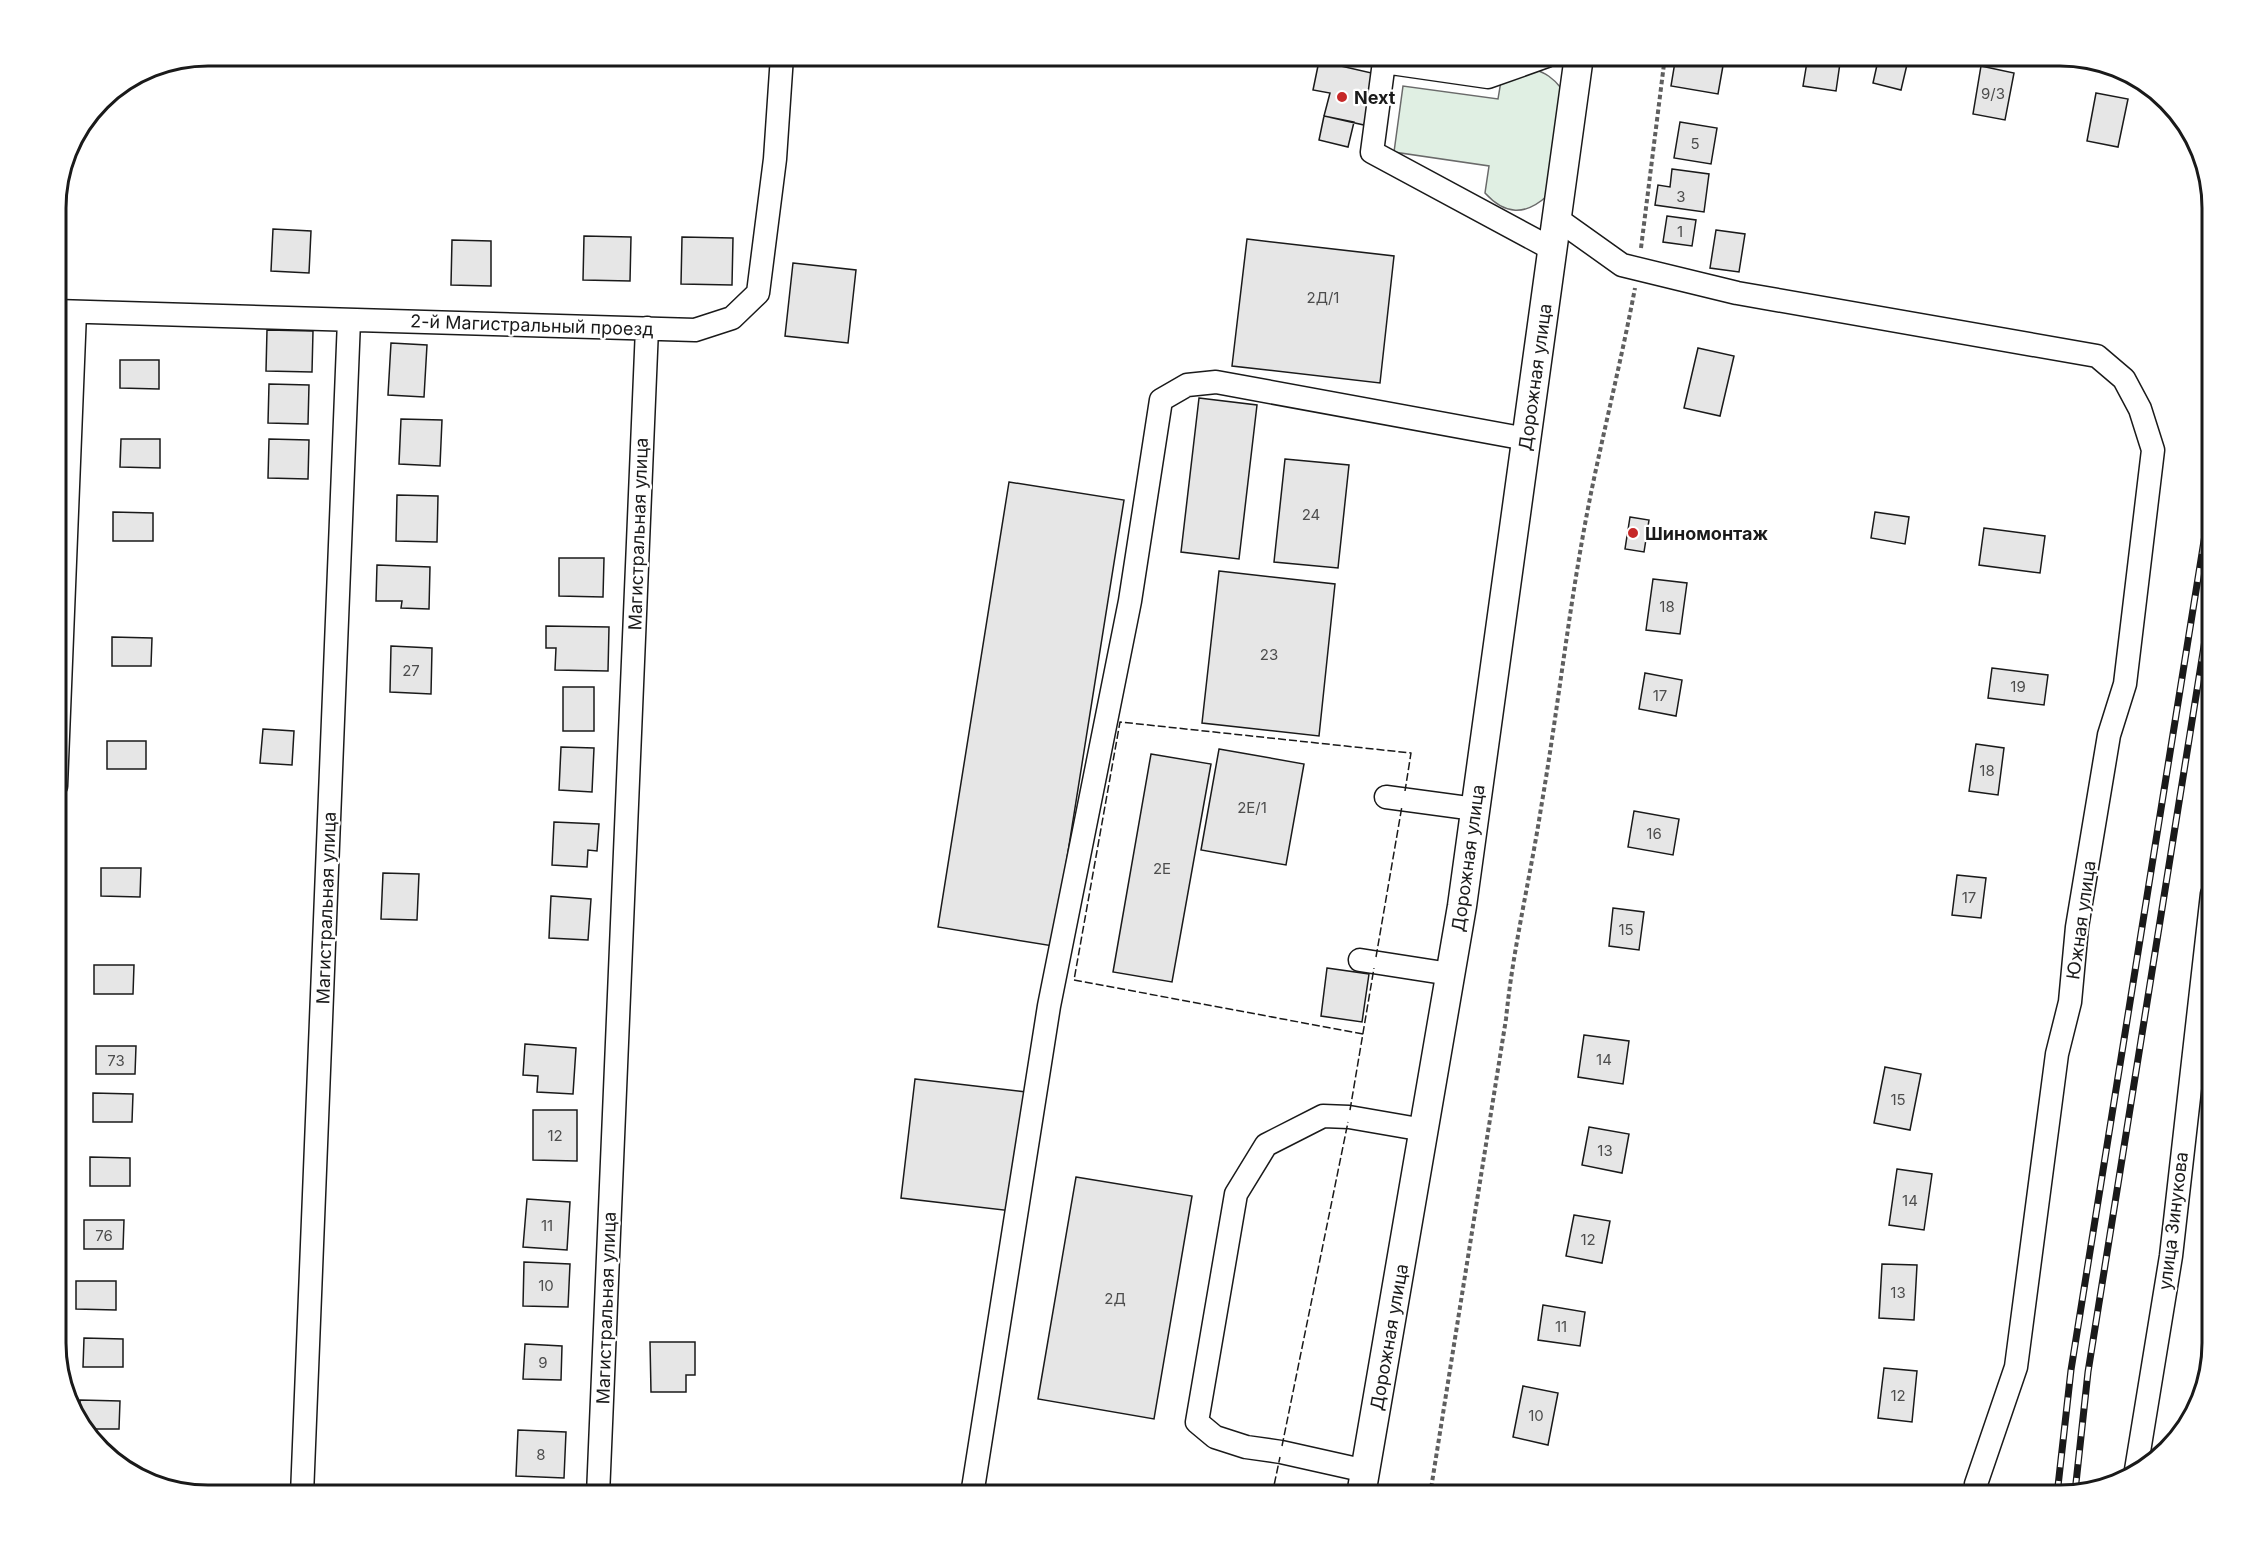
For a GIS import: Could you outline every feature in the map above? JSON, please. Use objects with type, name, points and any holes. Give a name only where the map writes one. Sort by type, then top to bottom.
[{"type":"main road","name":"Дорожная улица","points":[[1363,1484],[1450,974],[1475,809],[1578,66]]},
{"type":"street","name":"2-й Магистральный проезд","points":[[66,312],[695,330],[732,318],[758,293],[775,159],[781,66]]},
{"type":"street","points":[[1383,66],[1372,152],[1552,249]]},
{"type":"street","points":[[1412,66],[1488,77],[1519,66]]},
{"type":"street","points":[[1556,218],[1622,266],[1638,269]]},
{"type":"street","name":"Южная улица","points":[[1638,269],[1737,293],[2097,356],[2124,379],[2140,409],[2153,450],[2125,684],[2109,735],[2077,927],[2070,1002],[2057,1054],[2016,1367],[1976,1485]]},
{"type":"street","name":"Магистральная улица","points":[[302,1485],[349,320]]},
{"type":"street","name":"Магистральная улица","points":[[598,1485],[647,328]]},
{"type":"street","points":[[974,1485],[1049,1006],[1130,601],[1161,400],[1187,385],[1216,382],[1526,439]]},
{"type":"street","points":[[1386,797],[1475,809]]},
{"type":"street","points":[[1360,960],[1450,974]]},
{"type":"street","name":"улица Зинукова","points":[[2136,1462],[2171,1256],[2202,982]]},
{"type":"street","points":[[1363,1484],[1215,1437],[1197,1422],[1234,1205],[1236,1194],[1266,1145],[1323,1116],[1349,1117],[1424,1130]]},
{"type":"path","points":[[1432,1485],[1506,1019],[1511,966],[1558,707],[1575,583],[1591,493],[1622,355],[1638,269],[1664,66]]},
{"type":"green space","points":[[1533,69],[1549,76],[1561,88],[1547,196],[1539,203],[1523,210],[1500,206],[1485,193],[1489,166],[1394,152],[1403,86],[1498,99],[1501,81]]},
{"type":"building","points":[[1318,66],[1341,66],[1376,74],[1364,125],[1324,116],[1330,93],[1313,90]]},
{"type":"building","points":[[1674,66],[1723,66],[1718,94],[1671,86]]},
{"type":"building","points":[[1806,66],[1840,66],[1836,91],[1803,86]]},
{"type":"building","points":[[1877,66],[1907,66],[1901,90],[1873,83]]},
{"type":"building","points":[[1981,66],[2014,73],[2005,120],[1973,114]]},
{"type":"building","points":[[2096,93],[2128,99],[2118,147],[2087,141]]},
{"type":"building","points":[[1324,116],[1354,122],[1348,147],[1319,140]]},
{"type":"building","points":[[1680,122],[1717,128],[1711,164],[1674,158]]},
{"type":"building","points":[[1672,169],[1709,174],[1704,212],[1655,205],[1658,185],[1670,187]]},
{"type":"building","points":[[1667,216],[1696,220],[1692,246],[1663,242]]},
{"type":"building","points":[[273,229],[311,231],[309,273],[271,271]]},
{"type":"building","points":[[1716,230],[1745,234],[1739,272],[1710,268]]},
{"type":"building","points":[[584,236],[631,237],[630,281],[583,280]]},
{"type":"building","points":[[682,237],[733,238],[732,285],[681,284]]},
{"type":"building","points":[[1247,239],[1394,256],[1380,383],[1232,366]]},
{"type":"building","points":[[452,240],[491,241],[491,286],[451,285]]},
{"type":"building","points":[[793,263],[856,270],[848,343],[785,336]]},
{"type":"building","points":[[267,330],[313,331],[312,372],[266,371]]},
{"type":"building","points":[[391,343],[427,345],[424,397],[388,395]]},
{"type":"building","points":[[1698,348],[1734,356],[1720,416],[1684,408]]},
{"type":"building","points":[[120,360],[159,360],[159,389],[120,388]]},
{"type":"building","points":[[269,384],[309,385],[308,424],[268,423]]},
{"type":"building","points":[[1199,398],[1257,405],[1239,559],[1181,552]]},
{"type":"building","points":[[401,419],[442,420],[440,466],[399,464]]},
{"type":"building","points":[[121,439],[160,439],[160,468],[120,467]]},
{"type":"building","points":[[269,439],[309,440],[308,479],[268,478]]},
{"type":"building","points":[[1285,459],[1349,465],[1338,568],[1274,562]]},
{"type":"building","points":[[1009,482],[1124,500],[1053,946],[938,927]]},
{"type":"building","points":[[397,495],[438,496],[437,542],[396,541]]},
{"type":"building","points":[[113,512],[153,513],[153,541],[113,541]]},
{"type":"building","points":[[1875,512],[1909,517],[1905,544],[1871,538]]},
{"type":"building","points":[[1630,517],[1649,520],[1644,552],[1625,549]]},
{"type":"building","points":[[1984,528],[2045,536],[2040,573],[1979,565]]},
{"type":"building","points":[[559,558],[604,558],[603,597],[559,596]]},
{"type":"building","points":[[377,565],[430,567],[429,609],[401,608],[402,601],[376,601]]},
{"type":"building","points":[[1219,571],[1335,584],[1319,736],[1202,723]]},
{"type":"building","points":[[1653,579],[1687,583],[1680,634],[1646,630]]},
{"type":"building","points":[[546,626],[609,627],[608,671],[555,670],[556,648],[546,648]]},
{"type":"building","points":[[112,637],[152,638],[151,666],[112,666]]},
{"type":"building","points":[[391,646],[432,648],[431,694],[390,692]]},
{"type":"building","points":[[1992,668],[2048,675],[2044,705],[1988,698]]},
{"type":"building","points":[[1645,673],[1682,680],[1676,716],[1639,709]]},
{"type":"building","points":[[563,687],[594,687],[594,731],[563,731]]},
{"type":"building","points":[[263,729],[294,731],[292,765],[260,763]]},
{"type":"building","points":[[107,741],[146,741],[146,769],[107,769]]},
{"type":"building","points":[[1976,744],[2004,748],[1998,795],[1969,791]]},
{"type":"building","points":[[561,747],[594,748],[592,792],[559,790]]},
{"type":"building","points":[[1219,749],[1304,764],[1286,865],[1201,850]]},
{"type":"building","points":[[1151,754],[1211,764],[1172,982],[1113,972]]},
{"type":"building","points":[[1634,811],[1679,819],[1673,855],[1628,847]]},
{"type":"building","points":[[554,822],[599,824],[597,851],[588,850],[587,867],[552,865]]},
{"type":"building","points":[[101,868],[141,868],[140,897],[101,896]]},
{"type":"building","points":[[383,873],[419,874],[417,920],[381,919]]},
{"type":"building","points":[[1957,875],[1986,878],[1981,918],[1952,915]]},
{"type":"building","points":[[551,896],[591,899],[588,940],[549,938]]},
{"type":"building","points":[[1613,908],[1644,912],[1639,950],[1609,946]]},
{"type":"building","points":[[94,965],[134,965],[133,994],[94,994]]},
{"type":"building","points":[[1327,968],[1369,974],[1362,1022],[1321,1016]]},
{"type":"building","points":[[1584,1035],[1629,1041],[1623,1084],[1578,1077]]},
{"type":"building","points":[[525,1044],[576,1048],[573,1094],[537,1092],[538,1076],[523,1075]]},
{"type":"building","points":[[96,1046],[136,1046],[135,1074],[96,1074]]},
{"type":"building","points":[[1885,1067],[1921,1074],[1910,1130],[1874,1123]]},
{"type":"building","points":[[915,1079],[1026,1092],[1012,1211],[901,1198]]},
{"type":"building","points":[[93,1093],[133,1094],[132,1122],[93,1122]]},
{"type":"building","points":[[533,1110],[577,1110],[577,1161],[533,1160]]},
{"type":"building","points":[[1589,1127],[1629,1134],[1622,1173],[1582,1165]]},
{"type":"building","points":[[90,1157],[130,1158],[130,1186],[90,1186]]},
{"type":"building","points":[[1897,1169],[1932,1174],[1924,1230],[1889,1225]]},
{"type":"building","points":[[1076,1177],[1192,1196],[1154,1419],[1038,1399]]},
{"type":"building","points":[[527,1199],[570,1202],[567,1250],[523,1247]]},
{"type":"building","points":[[1574,1215],[1610,1221],[1602,1263],[1566,1256]]},
{"type":"building","points":[[84,1220],[124,1220],[123,1249],[84,1249]]},
{"type":"building","points":[[524,1262],[570,1264],[568,1307],[523,1306]]},
{"type":"building","points":[[1882,1264],[1917,1265],[1914,1320],[1879,1318]]},
{"type":"building","points":[[76,1281],[116,1281],[116,1310],[76,1309]]},
{"type":"building","points":[[1543,1305],[1585,1312],[1580,1346],[1538,1340]]},
{"type":"building","points":[[84,1338],[123,1339],[123,1367],[83,1367]]},
{"type":"building","points":[[650,1342],[695,1342],[695,1375],[686,1375],[686,1392],[651,1392]]},
{"type":"building","points":[[525,1344],[562,1346],[561,1380],[523,1379]]},
{"type":"building","points":[[1884,1368],[1917,1371],[1912,1422],[1878,1418]]},
{"type":"building","points":[[1523,1386],[1558,1393],[1548,1445],[1513,1437]]},
{"type":"building","points":[[80,1400],[120,1401],[119,1429],[95,1429]]},
{"type":"building","points":[[518,1430],[566,1432],[564,1478],[516,1476]]},
{"type":"railway","points":[[2058,1485],[2071,1370],[2202,553]]},
{"type":"railway","points":[[2076,1484],[2088,1372],[2202,659]]},
{"type":"fence","points":[[1363,1034],[1074,980],[1120,722],[1411,753],[1405,791]]},
{"type":"fence","points":[[1376,957],[1402,806]]},
{"type":"fence","points":[[1350,1110],[1374,968]]},
{"type":"fence","points":[[1282,1446],[1348,1122]]},
{"type":"fence","points":[[1274,1485],[1280,1457]]},
{"type":"place","name":"Next","points":[[1342,97]]},
{"type":"place","name":"Шиномонтаж","points":[[1633,533]]}]
